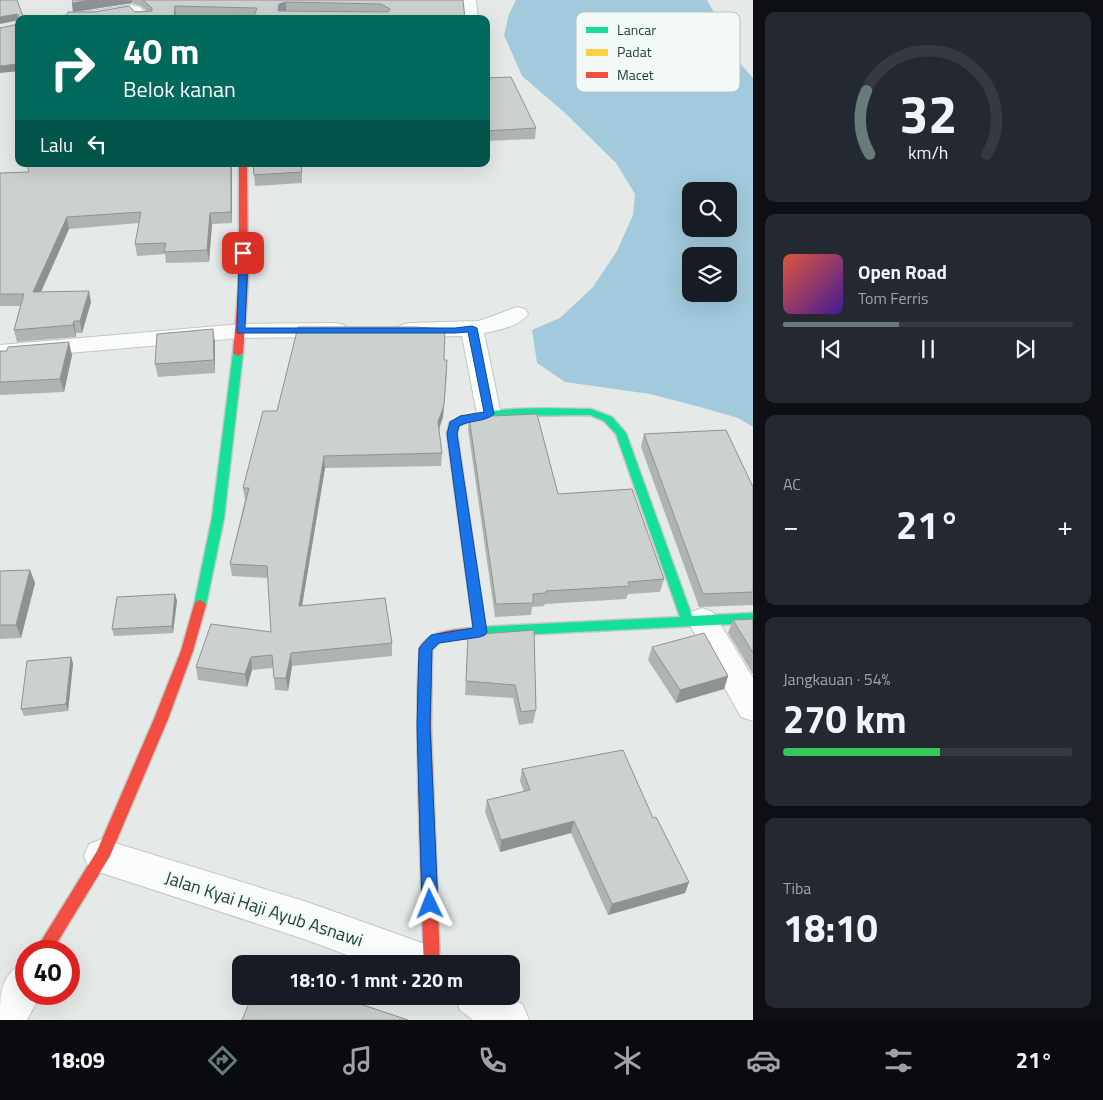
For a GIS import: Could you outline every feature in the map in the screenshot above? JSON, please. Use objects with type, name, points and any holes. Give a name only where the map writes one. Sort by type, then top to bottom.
[{"type":"street","points":[[468,0],[470,15]]},
{"type":"street","points":[[92,15],[132,9],[141,15]]},
{"type":"street","points":[[50,940],[102,856],[161,719],[187,651],[200,606],[218,518],[241,331],[244,214],[243,167]]},
{"type":"street","points":[[384,330],[455,330],[472,328],[509,320],[517,314]]},
{"type":"street","points":[[472,328],[489,414]]},
{"type":"street","points":[[0,352],[241,331],[356,330]]},
{"type":"street","points":[[480,632],[452,434],[454,424],[464,418],[489,414],[591,412],[607,417],[622,433],[694,620],[753,708]]},
{"type":"street","points":[[432,955],[424,726],[426,648],[436,638],[480,632],[753,618]]},
{"type":"street","name":"Jalan Kyai Haji Ayub Asnawi","points":[[102,856],[307,921],[400,955]]},
{"type":"street","points":[[5,1020],[15,1002]]},
{"type":"street","points":[[487,1005],[508,1020]]},
{"type":"water","points":[[516,0],[707,0],[714,12],[576,12],[576,92],[740,92],[740,63],[753,78],[753,427],[738,418],[650,394],[565,382],[537,363],[532,330],[560,318],[593,287],[617,251],[633,215],[635,194],[616,163],[564,112],[522,76],[504,35],[509,14]]},
{"type":"building","points":[[0,0],[17,0],[23,15],[0,17]]},
{"type":"building","points":[[73,0],[90,0],[72,3]]},
{"type":"building","points":[[143,0],[463,0],[465,15],[254,15],[257,8],[175,6],[174,15],[67,15],[68,12],[94,12],[129,6],[135,12],[152,11],[152,8]],"holes":[[[286,2],[381,4],[390,9],[388,12],[278,11],[279,4]]]},
{"type":"building","points":[[15,25],[15,64],[0,66],[0,28]]},
{"type":"building","points":[[511,77],[536,128],[490,131],[490,78]]},
{"type":"building","points":[[28,167],[231,167],[231,212],[210,213],[207,250],[164,252],[166,243],[135,244],[141,212],[67,217],[33,292],[89,291],[80,321],[74,321],[73,325],[14,330],[24,294],[0,294],[0,173],[29,172]]},
{"type":"building","points":[[253,167],[301,167],[302,172],[254,175]]},
{"type":"building","points":[[298,327],[415,327],[445,329],[444,360],[447,360],[444,405],[438,422],[442,453],[324,456],[299,606],[385,598],[392,643],[291,653],[286,678],[274,678],[272,655],[251,657],[245,674],[196,667],[211,624],[271,632],[267,566],[230,564],[249,488],[243,488],[263,411],[277,411]]},
{"type":"building","points":[[213,329],[214,360],[155,364],[157,334]]},
{"type":"building","points":[[69,342],[60,379],[0,382],[0,351],[7,351],[8,347]]},
{"type":"building","points":[[537,414],[558,494],[632,489],[664,579],[628,582],[630,586],[546,591],[546,593],[533,594],[533,603],[496,604],[469,417]]},
{"type":"building","points":[[726,430],[753,487],[753,592],[703,594],[644,434]]},
{"type":"building","points":[[30,570],[16,625],[0,625],[0,571]]},
{"type":"building","points":[[175,594],[172,626],[112,629],[117,597]]},
{"type":"building","points":[[753,619],[753,653],[733,620]]},
{"type":"building","points":[[534,630],[536,710],[521,712],[515,685],[466,681],[468,635]]},
{"type":"building","points":[[704,633],[728,676],[680,690],[652,647]]},
{"type":"building","points":[[71,657],[66,704],[21,709],[27,661]]},
{"type":"building","points":[[623,750],[653,818],[656,817],[689,882],[612,904],[574,821],[501,840],[487,800],[530,790],[522,769]]},
{"type":"building","points":[[248,1005],[363,1005],[408,1020],[242,1020]]},
{"type":"traffic: fast","points":[[200,605],[218,518],[238,353]]},
{"type":"traffic: fast","points":[[452,433],[454,424],[466,419],[500,413],[591,412],[608,419],[621,433],[687,620]]},
{"type":"traffic: fast","points":[[479,632],[753,618]]},
{"type":"traffic: slow","points":[[452,433],[480,632]]},
{"type":"traffic: jam","points":[[238,353],[243,282],[243,167]]},
{"type":"traffic: jam","points":[[50,940],[102,856],[161,719],[187,651],[200,605]]},
{"type":"traffic: jam","points":[[432,955],[424,727],[426,648],[436,638],[479,632]]},
{"type":"route","points":[[243,253],[241,331],[455,330],[472,328],[489,414],[464,418],[454,424],[452,434],[480,632],[436,638],[426,648],[424,726],[430,904]]}]
